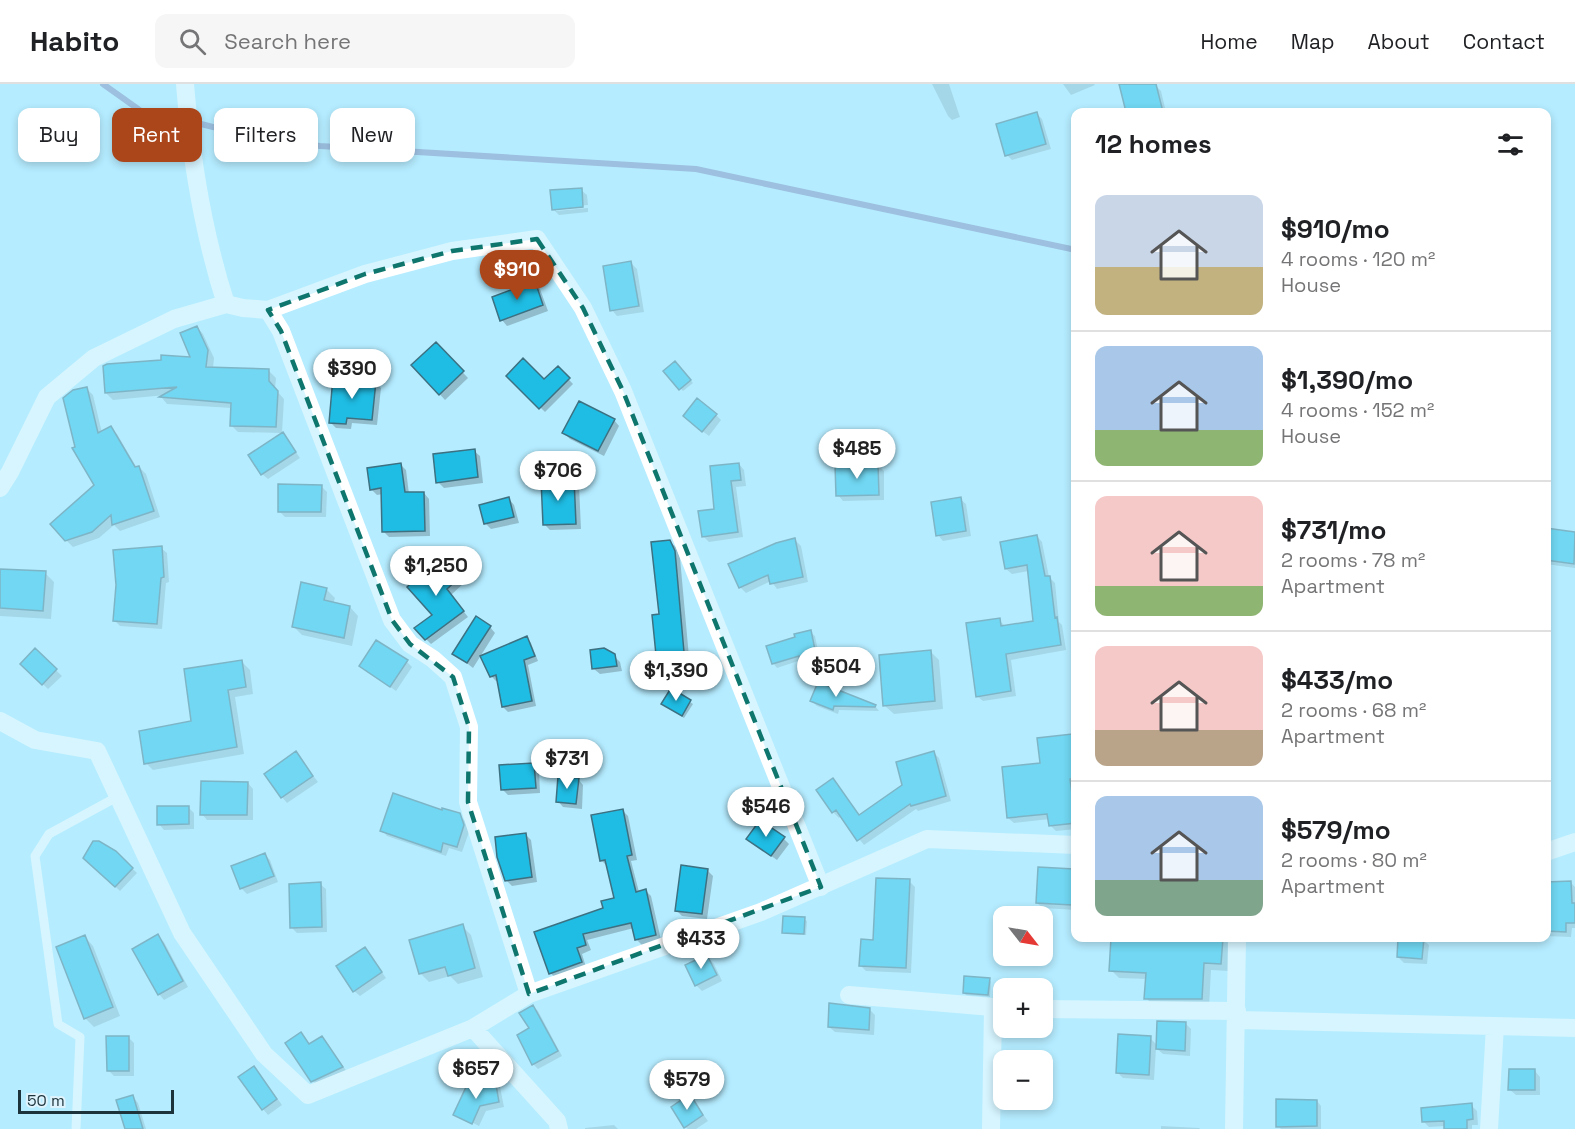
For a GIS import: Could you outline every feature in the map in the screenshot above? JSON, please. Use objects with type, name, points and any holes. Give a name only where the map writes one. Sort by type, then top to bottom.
[{"type":"street","points":[[185,84],[190,142],[213,264],[226,304]]},
{"type":"street","points":[[0,488],[47,397],[94,358],[174,319],[226,304],[268,310],[365,274],[408,262],[452,251],[537,239],[583,308],[623,391],[821,887]]},
{"type":"street","points":[[268,310],[281,331],[392,620],[410,644],[433,659],[453,677],[469,727],[468,802],[529,994]]},
{"type":"street","points":[[0,721],[35,740],[97,751],[182,933],[264,1054],[308,1095],[473,1028],[529,994],[761,912],[927,839],[1071,845]]},
{"type":"street","points":[[1551,852],[1575,842]]},
{"type":"street","points":[[1234,1129],[1237,942]]},
{"type":"street","points":[[849,995],[993,1008]]},
{"type":"street","points":[[1053,1009],[1575,1029]]},
{"type":"street","points":[[1490,1129],[1495,1026]]},
{"type":"street","points":[[473,1028],[557,1121],[559,1129]]},
{"type":"street","points":[[991,1129],[996,1038]]},
{"type":"lane","points":[[76,1129],[80,1037],[58,1024],[35,856],[49,834],[117,797]]},
{"type":"highlighted area","points":[[537,239],[583,308],[623,391],[821,887],[529,994],[468,802],[469,727],[453,677],[410,644],[392,620],[281,331],[268,310],[365,274],[452,251]]},
{"type":"building","points":[[1119,84],[1156,84],[1162,108],[1125,108]]},
{"type":"building","points":[[1037,112],[1046,144],[1005,156],[996,124]]},
{"type":"building","points":[[582,188],[583,207],[552,210],[550,190]]},
{"type":"building","points":[[631,261],[639,306],[610,311],[603,266]]},
{"type":"building","points":[[535,281],[543,305],[500,321],[492,297]]},
{"type":"building","points":[[197,326],[208,350],[206,367],[269,369],[269,381],[278,391],[276,427],[230,426],[231,403],[159,397],[177,387],[105,393],[103,366],[161,360],[161,355],[190,357],[180,333]]},
{"type":"building","points":[[436,342],[464,371],[439,395],[411,365]]},
{"type":"building","points":[[523,358],[544,379],[558,366],[570,378],[539,409],[506,376]]},
{"type":"building","points":[[675,361],[691,380],[679,390],[663,371]]},
{"type":"building","points":[[333,377],[376,381],[372,420],[347,418],[346,424],[329,423]]},
{"type":"building","points":[[87,387],[98,433],[111,426],[135,467],[139,466],[154,511],[112,525],[111,515],[92,532],[65,541],[50,524],[94,485],[72,448],[75,447],[63,398],[73,390]]},
{"type":"building","points":[[697,398],[717,414],[702,432],[683,416]]},
{"type":"building","points":[[579,401],[615,419],[598,451],[562,433]]},
{"type":"building","points":[[283,432],[296,452],[261,475],[248,455]]},
{"type":"building","points":[[475,449],[478,477],[436,483],[433,454]]},
{"type":"building","points":[[401,463],[405,492],[424,492],[425,531],[382,532],[381,488],[370,490],[367,468]]},
{"type":"building","points":[[739,463],[741,480],[731,481],[738,532],[702,537],[698,511],[714,509],[710,466]]},
{"type":"building","points":[[878,464],[879,495],[836,496],[835,465]]},
{"type":"building","points":[[574,478],[576,524],[543,525],[541,479]]},
{"type":"building","points":[[278,484],[322,485],[321,512],[278,512]]},
{"type":"building","points":[[509,497],[514,517],[484,524],[479,505]]},
{"type":"building","points":[[961,497],[966,531],[936,536],[931,502]]},
{"type":"building","points":[[1551,529],[1575,532],[1574,564],[1551,561]]},
{"type":"building","points":[[1037,535],[1045,576],[1050,576],[1061,645],[1006,654],[1011,691],[976,697],[966,623],[1000,618],[1001,626],[1033,621],[1027,565],[1005,569],[1000,542]]},
{"type":"building","points":[[795,538],[803,577],[770,584],[768,575],[739,588],[728,564],[776,543]]},
{"type":"building","points":[[670,540],[675,551],[684,652],[656,655],[652,615],[659,614],[651,542]]},
{"type":"building","points":[[162,546],[164,577],[161,578],[157,624],[113,621],[116,585],[113,550]]},
{"type":"building","points":[[440,556],[460,577],[447,589],[464,611],[425,640],[414,628],[432,615],[407,587]]},
{"type":"building","points":[[0,569],[46,571],[43,611],[0,608]]},
{"type":"building","points":[[301,582],[327,588],[324,600],[350,606],[344,638],[292,627]]},
{"type":"building","points":[[476,616],[491,626],[467,663],[452,654]]},
{"type":"building","points":[[811,630],[817,660],[800,664],[799,656],[772,664],[766,646],[795,637],[794,634]]},
{"type":"building","points":[[527,636],[535,656],[524,660],[532,701],[502,707],[496,675],[490,677],[480,656]]},
{"type":"building","points":[[376,640],[408,660],[390,687],[359,666]]},
{"type":"building","points":[[35,648],[57,669],[42,685],[20,664]]},
{"type":"building","points":[[604,648],[615,654],[617,666],[592,669],[590,650]]},
{"type":"building","points":[[931,650],[935,701],[883,706],[879,655]]},
{"type":"building","points":[[242,660],[246,687],[228,690],[237,747],[144,764],[139,731],[191,721],[184,669]]},
{"type":"building","points":[[818,682],[876,705],[875,707],[834,706],[833,710],[810,701]]},
{"type":"building","points":[[671,688],[691,700],[682,716],[661,704]]},
{"type":"building","points":[[1071,734],[1071,824],[1049,826],[1047,814],[1007,818],[1002,767],[1040,763],[1037,738]]},
{"type":"building","points":[[296,751],[313,776],[281,798],[264,774]]},
{"type":"building","points":[[934,751],[946,796],[911,806],[910,804],[857,841],[836,810],[832,813],[816,790],[833,778],[859,815],[902,785],[896,762]]},
{"type":"building","points":[[534,763],[536,788],[501,790],[499,765]]},
{"type":"building","points":[[558,776],[579,778],[576,804],[556,802]]},
{"type":"building","points":[[201,781],[248,782],[247,815],[200,815]]},
{"type":"building","points":[[393,793],[442,810],[442,808],[460,813],[464,825],[457,847],[443,843],[441,852],[380,831]]},
{"type":"building","points":[[157,806],[189,806],[189,824],[157,825]]},
{"type":"building","points":[[623,809],[632,855],[627,856],[636,892],[646,889],[656,935],[635,940],[631,923],[583,934],[586,945],[577,948],[582,962],[549,974],[534,932],[603,908],[601,901],[614,898],[605,860],[600,861],[591,815]]},
{"type":"building","points":[[760,820],[785,837],[771,856],[746,839]]},
{"type":"building","points":[[526,833],[532,877],[505,881],[497,857],[495,837]]},
{"type":"building","points":[[93,841],[99,841],[116,851],[133,868],[115,887],[83,858]]},
{"type":"building","points":[[265,853],[274,876],[240,889],[231,866]]},
{"type":"building","points":[[681,865],[708,869],[702,914],[675,911]]},
{"type":"building","points":[[1038,867],[1071,869],[1071,905],[1036,903]]},
{"type":"building","points":[[876,878],[910,879],[906,968],[859,966],[861,939],[873,940]]},
{"type":"building","points":[[1571,881],[1572,903],[1575,903],[1575,923],[1566,923],[1566,932],[1551,931],[1551,882]]},
{"type":"building","points":[[321,882],[322,927],[290,928],[289,884]]},
{"type":"building","points":[[783,916],[805,917],[804,934],[782,933]]},
{"type":"building","points":[[463,924],[475,968],[448,976],[445,967],[419,974],[409,940]]},
{"type":"building","points":[[158,934],[183,981],[158,995],[132,949]]},
{"type":"building","points":[[85,935],[113,1007],[84,1019],[56,947]]},
{"type":"building","points":[[1111,942],[1223,942],[1221,964],[1204,963],[1202,999],[1144,999],[1146,973],[1109,971]]},
{"type":"building","points":[[1398,942],[1424,942],[1422,959],[1397,957]]},
{"type":"building","points":[[365,947],[382,972],[353,992],[336,966]]},
{"type":"building","points":[[702,957],[708,957],[717,975],[695,986],[685,965]]},
{"type":"building","points":[[964,976],[990,978],[988,995],[963,993]]},
{"type":"building","points":[[829,1003],[870,1008],[869,1030],[828,1027]]},
{"type":"building","points":[[533,1005],[558,1051],[532,1065],[517,1035],[529,1028],[519,1013]]},
{"type":"building","points":[[1157,1021],[1186,1022],[1185,1051],[1156,1049]]},
{"type":"building","points":[[301,1032],[309,1044],[322,1036],[343,1067],[311,1082],[285,1043]]},
{"type":"building","points":[[1118,1034],[1151,1036],[1149,1075],[1116,1073]]},
{"type":"building","points":[[106,1036],[129,1036],[129,1071],[107,1071]]},
{"type":"building","points":[[254,1066],[277,1099],[262,1110],[238,1077]]},
{"type":"building","points":[[1509,1069],[1535,1069],[1535,1090],[1508,1090]]},
{"type":"building","points":[[495,1079],[499,1102],[480,1106],[472,1124],[453,1115],[467,1085]]},
{"type":"building","points":[[690,1094],[703,1115],[684,1128],[671,1107]]},
{"type":"building","points":[[133,1095],[143,1129],[125,1129],[116,1100]]},
{"type":"building","points":[[1276,1099],[1317,1100],[1317,1126],[1276,1127]]},
{"type":"building","points":[[1472,1103],[1473,1119],[1467,1120],[1467,1129],[1444,1129],[1444,1121],[1422,1122],[1421,1108]]},
{"type":"waterway","points":[[103,84],[137,108]]},
{"type":"waterway","points":[[202,124],[257,138],[320,146],[696,169],[1071,249]]}]
